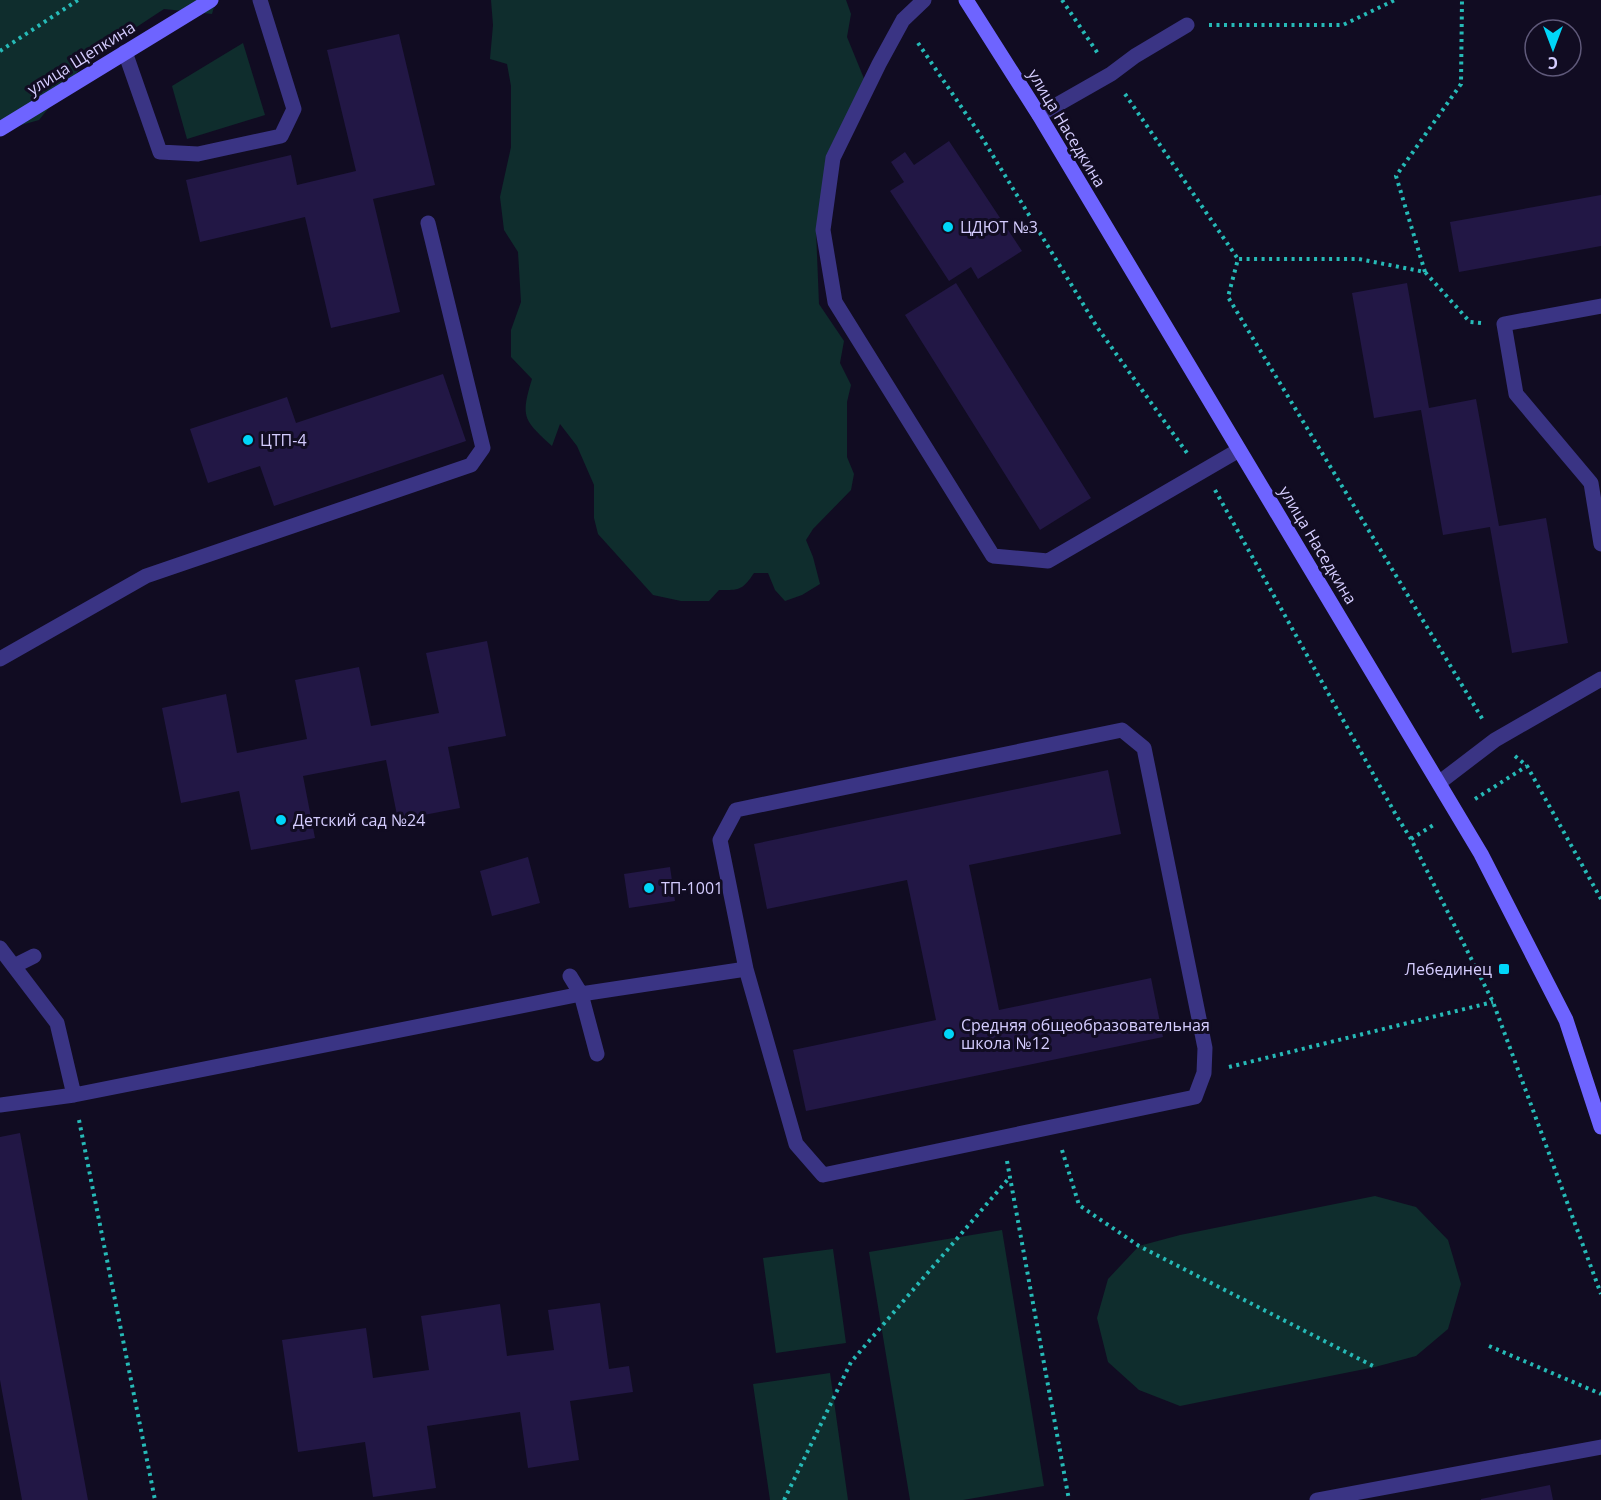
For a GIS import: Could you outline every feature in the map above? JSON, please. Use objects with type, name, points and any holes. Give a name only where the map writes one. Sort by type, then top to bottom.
[{"type":"main road","name":"улица Щепкина","points":[[0,129],[212,0]]},
{"type":"main road","name":"улица Наседкина","points":[[966,0],[1038,114],[1440,782],[1481,854],[1566,1020],[1601,1127]]},
{"type":"lane","points":[[125,52],[160,152],[198,154],[281,136],[294,109],[260,0]]},
{"type":"lane","points":[[924,0],[903,21],[879,64],[834,158],[823,230],[835,302],[993,556],[1047,561],[1239,450]]},
{"type":"lane","points":[[1038,114],[1111,74],[1135,56],[1187,26]]},
{"type":"lane","points":[[0,659],[146,576],[471,465],[483,448],[428,224]]},
{"type":"lane","points":[[1601,306],[1504,324],[1516,394],[1591,483],[1601,544]]},
{"type":"lane","points":[[1440,782],[1495,740],[1601,679]]},
{"type":"lane","points":[[1122,730],[1144,748],[1205,1048],[1204,1073],[1195,1097],[823,1175],[796,1144],[746,969],[720,840],[736,810],[1122,730]]},
{"type":"lane","points":[[0,948],[57,1023],[74,1095]]},
{"type":"lane","points":[[14,966],[34,956]]},
{"type":"lane","points":[[0,1105],[74,1095],[581,994],[746,969]]},
{"type":"lane","points":[[570,976],[581,994],[597,1054]]},
{"type":"lane","points":[[1317,1500],[1601,1447]]},
{"type":"path","points":[[0,51],[78,0]]},
{"type":"path","points":[[1062,0],[1238,259],[1228,297],[1495,740],[1527,766],[1601,898]]},
{"type":"path","points":[[1187,26],[1343,25],[1395,0]]},
{"type":"path","points":[[1462,0],[1461,84],[1396,176],[1425,272],[1470,322],[1504,324]]},
{"type":"path","points":[[903,21],[981,136],[1097,327],[1200,471],[1220,495],[1390,805],[1412,839],[1493,1002],[1601,1294]]},
{"type":"path","points":[[1238,259],[1359,260],[1425,272]]},
{"type":"path","points":[[1204,1073],[1493,1002]]},
{"type":"path","points":[[74,1095],[155,1500]]},
{"type":"path","points":[[1054,1126],[1079,1205],[1139,1246],[1375,1367]]},
{"type":"path","points":[[1003,1137],[1069,1500]]},
{"type":"path","points":[[784,1500],[851,1362],[1010,1177]]},
{"type":"path","points":[[1489,1346],[1601,1394]]},
{"type":"green space","points":[[0,0],[216,0],[212,14],[164,9],[88,59],[39,120],[0,131]]},
{"type":"green space","points":[[491,0],[846,0],[851,14],[847,37],[865,81],[816,230],[819,304],[844,341],[840,363],[851,385],[847,402],[847,457],[854,474],[851,490],[813,529],[806,540],[820,584],[802,595],[785,601],[775,590],[768,573],[754,573],[740,588],[719,590],[709,601],[681,601],[653,595],[598,534],[594,518],[594,485],[577,446],[560,424],[552,446],[530,424],[526,402],[532,379],[511,357],[511,330],[521,302],[518,252],[504,230],[500,197],[511,147],[511,86],[507,64],[490,59],[493,25]]},
{"type":"green space","points":[[243,43],[265,115],[187,139],[172,86]]},
{"type":"green space","points":[[1375,1196],[1416,1207],[1448,1240],[1461,1284],[1448,1329],[1416,1356],[1375,1367],[1180,1406],[1139,1390],[1108,1362],[1097,1318],[1108,1279],[1139,1246],[1180,1235]]},
{"type":"green space","points":[[1002,1230],[1044,1486],[963,1500],[910,1500],[869,1252]]},
{"type":"green space","points":[[833,1249],[846,1343],[776,1353],[763,1258]]},
{"type":"green space","points":[[830,1373],[848,1500],[770,1500],[753,1384]]},
{"type":"building","points":[[399,34],[435,185],[373,199],[400,312],[331,328],[305,217],[200,242],[186,180],[291,155],[297,185],[356,171],[327,50]]},
{"type":"building","points":[[949,141],[1022,251],[978,279],[971,267],[949,281],[890,191],[904,182],[891,162],[905,152],[914,165]]},
{"type":"building","points":[[1601,195],[1601,246],[1459,272],[1450,222]]},
{"type":"building","points":[[956,283],[1091,498],[1040,530],[905,315]]},
{"type":"building","points":[[1407,283],[1429,408],[1476,399],[1499,526],[1546,518],[1568,643],[1512,653],[1490,527],[1443,535],[1421,410],[1374,418],[1352,293]]},
{"type":"building","points":[[443,374],[466,441],[274,506],[260,466],[208,483],[190,429],[287,397],[296,423]]},
{"type":"building","points":[[487,641],[506,736],[448,747],[460,808],[398,820],[386,760],[303,776],[315,838],[251,850],[239,791],[181,803],[162,708],[226,694],[237,753],[307,739],[295,680],[359,667],[371,726],[439,713],[426,653]]},
{"type":"building","points":[[1108,770],[1121,834],[969,865],[999,1010],[1151,978],[1163,1037],[806,1111],[793,1050],[936,1020],[907,880],[767,909],[754,844]]},
{"type":"building","points":[[528,857],[540,903],[492,916],[480,871]]},
{"type":"building","name":"ТП-1001","points":[[670,867],[675,901],[629,908],[624,874]]},
{"type":"building","points":[[20,1133],[88,1500],[22,1500],[0,1380],[0,1137]]},
{"type":"building","points":[[600,1303],[609,1369],[629,1366],[633,1392],[570,1401],[579,1460],[528,1468],[520,1412],[427,1426],[436,1488],[373,1497],[365,1442],[298,1452],[282,1340],[366,1328],[373,1378],[429,1370],[421,1316],[500,1304],[507,1356],[554,1350],[548,1310]]},
{"type":"building","points":[[1550,1485],[1553,1500],[1481,1500],[1481,1499]]},
{"type":"place","name":"ЦДЮТ №3","points":[[948,227]]},
{"type":"place","name":"ЦТП-4","points":[[248,440]]},
{"type":"place","name":"Детский сад №24","points":[[281,820]]},
{"type":"place","name":"ТП-1001","points":[[649,888]]},
{"type":"place","name":"Лебединец","points":[[1504,969]]},
{"type":"place","name":"Средняя общеобразовательная школа №12","points":[[949,1034]]}]
